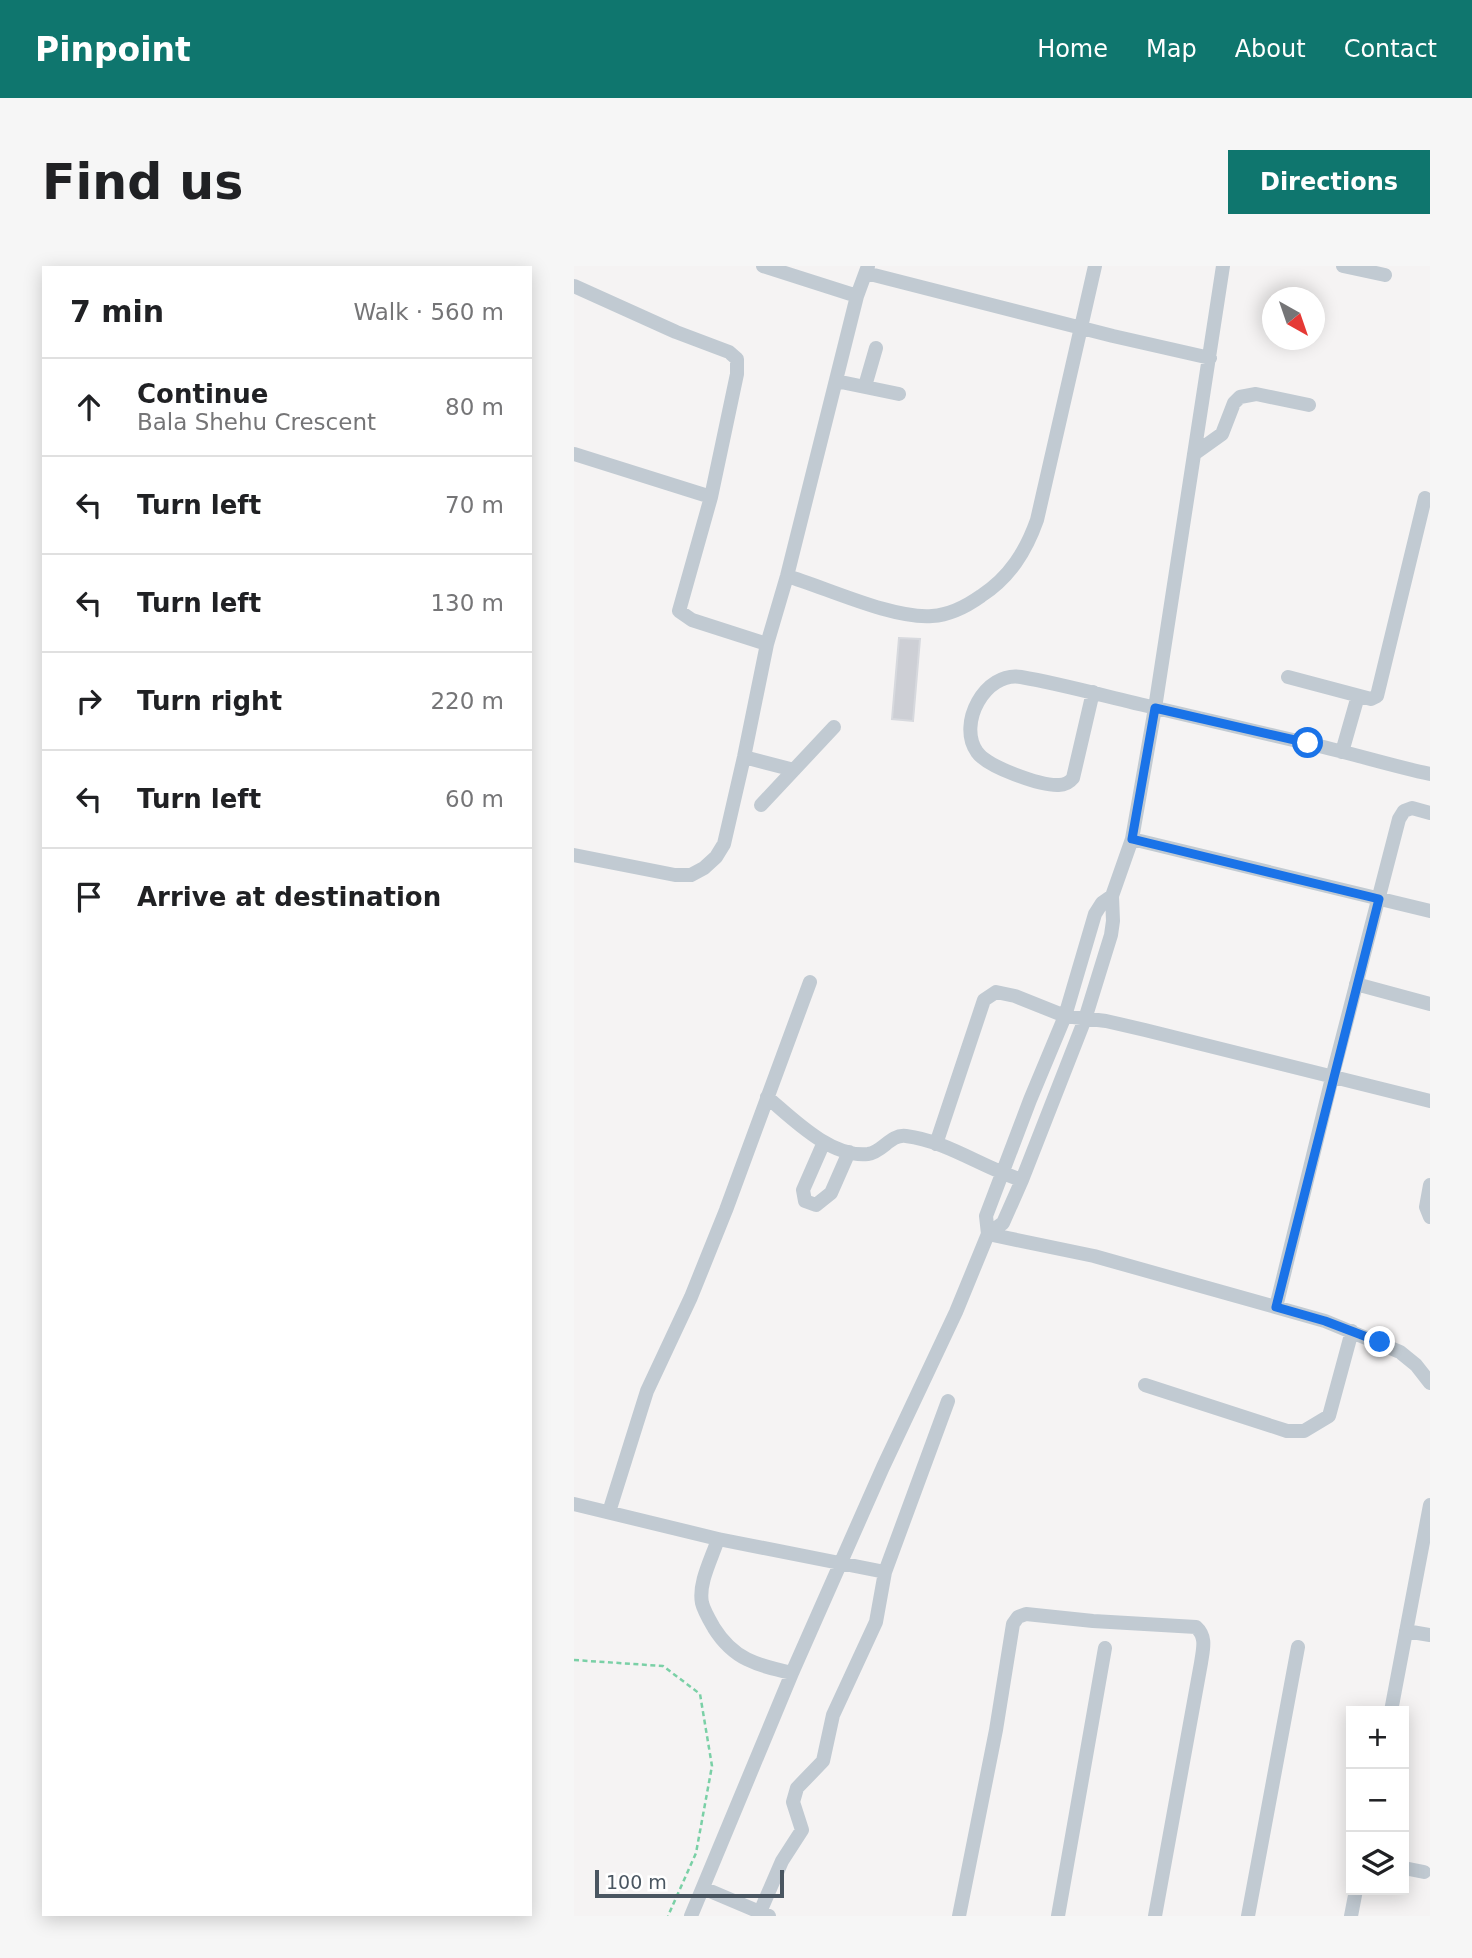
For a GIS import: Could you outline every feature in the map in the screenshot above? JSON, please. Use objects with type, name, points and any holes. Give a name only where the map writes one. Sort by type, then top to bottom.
[{"type":"street","points":[[763,266],[857,296]]},
{"type":"street","points":[[787,576],[885,610],[916,616],[933,617],[950,612],[972,603],[993,589],[1019,559],[1030,541],[1037,520],[1095,266]]},
{"type":"street","points":[[988,1234],[1003,1223],[1022,1180],[1085,1019],[1111,935],[1112,896],[1132,839],[1155,708],[1223,266]]},
{"type":"street","points":[[1343,266],[1385,275]]},
{"type":"street","points":[[574,855],[674,875],[691,875],[716,857],[724,844],[767,644],[787,576],[857,296],[867,269],[1081,327],[1210,358]]},
{"type":"street","points":[[574,286],[676,332],[729,352],[737,359],[737,374],[711,497],[680,611],[692,620],[767,644]]},
{"type":"street","points":[[865,386],[876,348]]},
{"type":"street","points":[[836,381],[899,394]]},
{"type":"street","points":[[1194,454],[1222,434],[1234,403],[1246,394],[1309,405]]},
{"type":"street","points":[[574,454],[711,497]]},
{"type":"street","points":[[1287,677],[1371,699],[1377,696],[1425,498]]},
{"type":"street","points":[[1093,692],[1073,778],[1065,785],[1054,785],[1005,770],[985,761],[975,749],[972,737],[974,713],[983,692],[993,684],[1015,676],[1093,692],[1430,774]]},
{"type":"street","points":[[1342,752],[1358,696]]},
{"type":"street","points":[[761,805],[834,727]]},
{"type":"street","points":[[744,757],[793,770]]},
{"type":"street","points":[[1276,1307],[1399,819],[1404,811],[1412,808],[1430,813]]},
{"type":"street","points":[[1132,839],[1430,912]]},
{"type":"street","points":[[691,1916],[792,1673],[956,1312],[988,1234],[986,1216],[1001,1174],[1065,1016],[1095,914],[1102,903],[1112,896]]},
{"type":"street","points":[[609,1512],[647,1391],[701,1272],[810,982]]},
{"type":"street","points":[[1356,984],[1430,1004]]},
{"type":"street","points":[[936,1143],[986,997],[996,992],[1065,1016],[1106,1021],[1145,1030],[1430,1101]]},
{"type":"street","points":[[767,1097],[804,1130],[849,1152],[869,1154],[895,1137],[904,1136],[936,1143],[1001,1174],[1022,1180]]},
{"type":"street","points":[[824,1142],[803,1190],[805,1201],[810,1205],[816,1205],[831,1193],[849,1152]]},
{"type":"street","points":[[1430,1185],[1426,1207],[1430,1217]]},
{"type":"street","points":[[988,1234],[1094,1256],[1352,1331],[1400,1352],[1416,1365],[1430,1383]]},
{"type":"street","points":[[1145,1385],[1287,1431],[1304,1431],[1329,1416],[1352,1331]]},
{"type":"street","points":[[703,1888],[766,1915],[782,1861],[802,1830],[793,1802],[797,1788],[823,1761],[833,1715],[876,1622],[885,1572],[948,1401]]},
{"type":"street","points":[[580,1505],[718,1539],[885,1572]]},
{"type":"street","points":[[1392,1706],[1430,1506]]},
{"type":"street","points":[[718,1539],[703,1585],[702,1603],[709,1620],[729,1648],[740,1657],[792,1673]]},
{"type":"street","points":[[959,1916],[996,1730],[1013,1624],[1018,1617],[1026,1614],[1196,1627],[1202,1633],[1204,1642],[1201,1663],[1155,1916]]},
{"type":"street","points":[[1406,1631],[1430,1635]]},
{"type":"street","points":[[1248,1916],[1298,1647]]},
{"type":"street","points":[[1058,1916],[1105,1648]]},
{"type":"street","points":[[1409,1869],[1424,1872]]},
{"type":"street","points":[[1351,1916],[1355,1895]]},
{"type":"path","points":[[574,1660],[663,1666],[699,1694],[712,1766],[696,1853],[668,1916]]},
{"type":"building","points":[[899,638],[920,639],[913,721],[892,719]]},
{"type":"route","points":[[1308,743],[1155,708],[1132,839],[1379,899],[1276,1307],[1325,1321],[1380,1342]]}]
